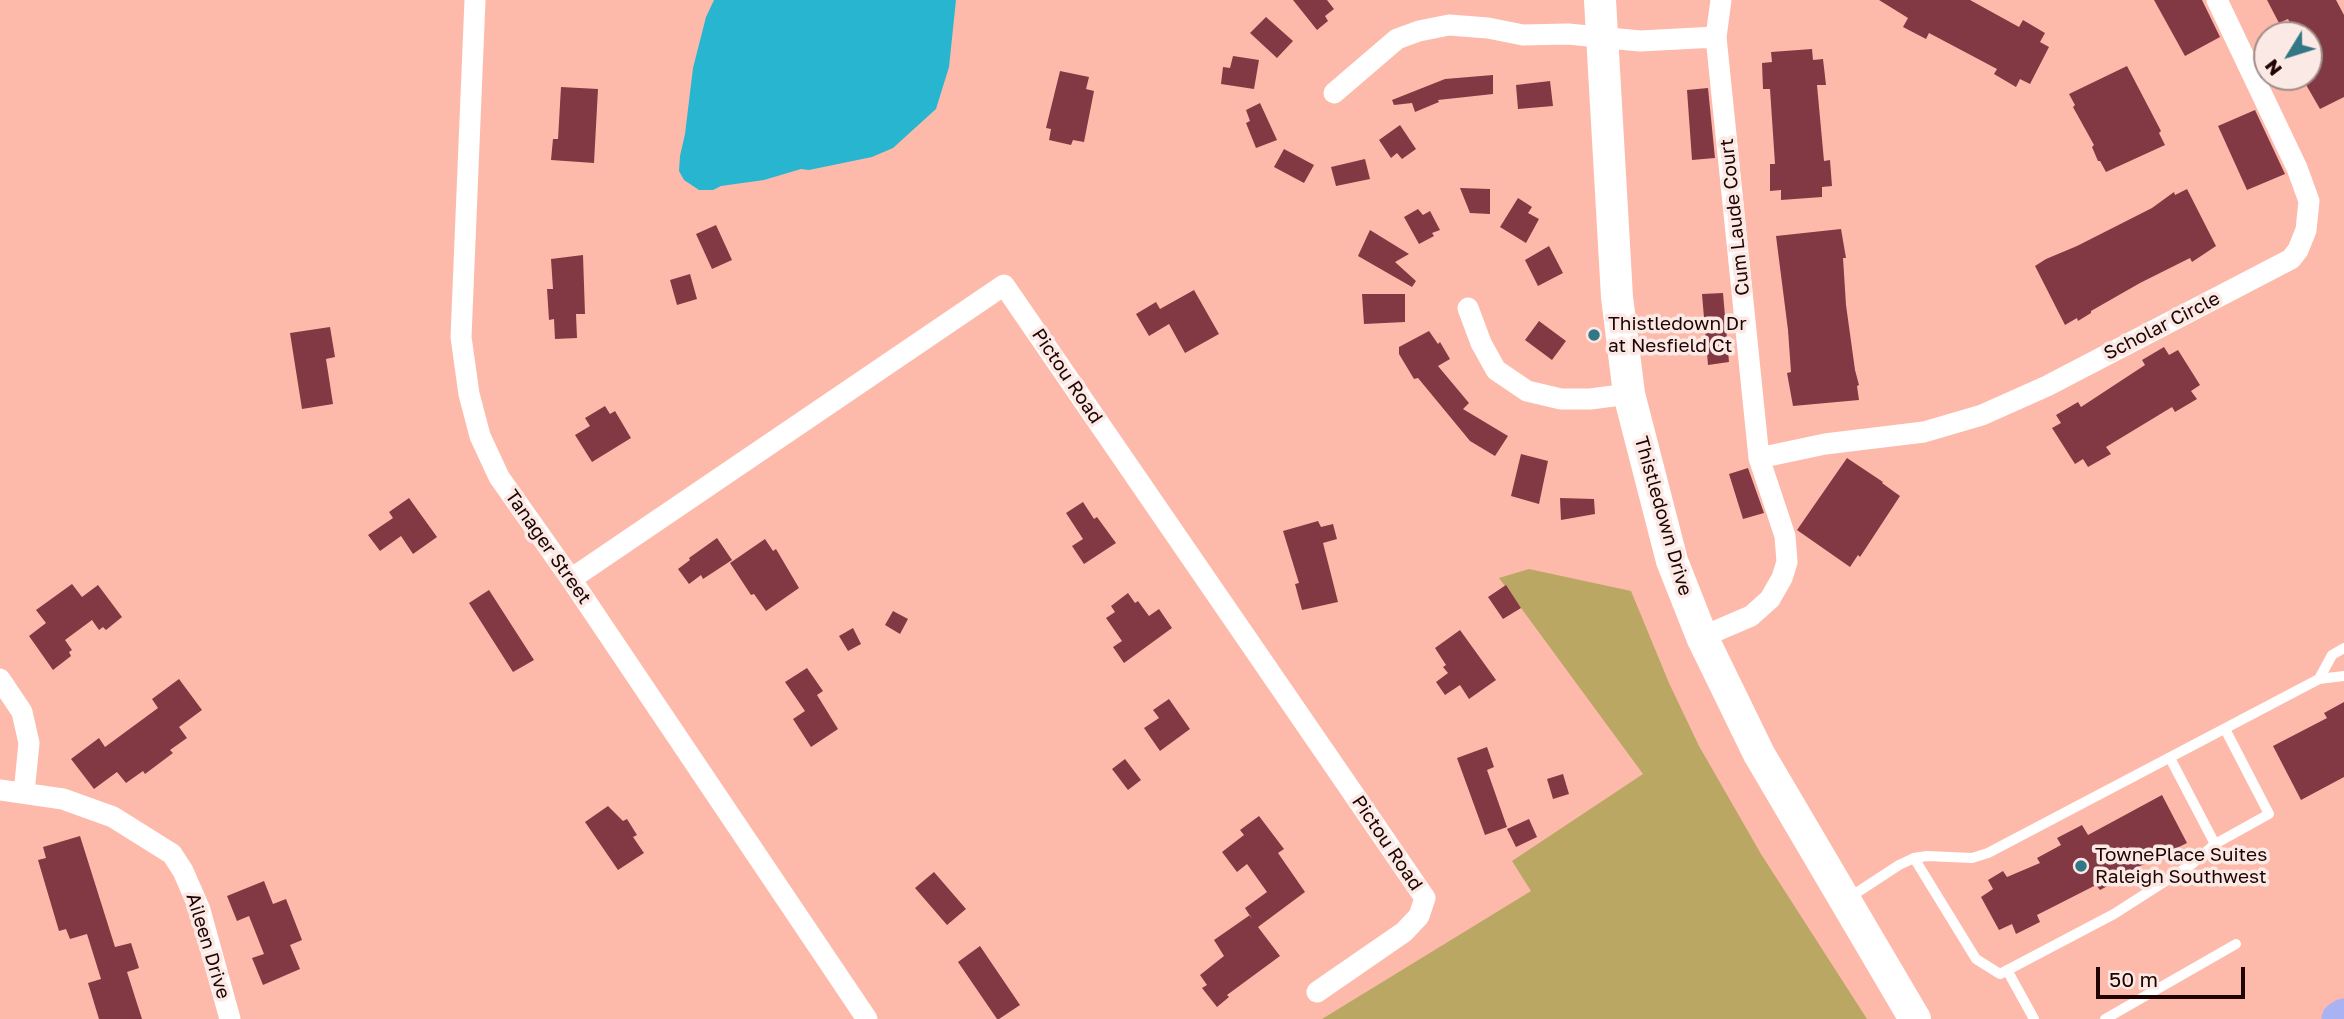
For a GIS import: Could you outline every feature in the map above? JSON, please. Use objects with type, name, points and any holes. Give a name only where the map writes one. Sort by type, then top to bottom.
[{"type":"main road","name":"Thistledown Drive","points":[[1600,0],[1617,297],[1629,394],[1672,561],[1702,637],[1759,754],[1914,1019]]},
{"type":"main road","points":[[2339,1019],[2344,1016]]},
{"type":"street","name":"Tanager Street","points":[[475,0],[461,337],[469,394],[480,436],[499,477],[571,579],[867,1019]]},
{"type":"street","name":"Cum Laude Court","points":[[1702,637],[1751,617],[1770,599],[1782,579],[1787,562],[1785,536],[1759,458],[1716,37],[1721,0]]},
{"type":"street","name":"Scholar Circle","points":[[1759,458],[1825,444],[1924,432],[1982,415],[2059,380],[2291,259],[2306,230],[2309,201],[2281,133],[2217,0]]},
{"type":"street","points":[[1334,93],[1397,39],[1449,25],[1488,28],[1523,35],[1602,36],[1640,41],[1716,37]]},
{"type":"street","name":"Pictou Road","points":[[571,579],[1004,285],[1425,898],[1419,916],[1404,932],[1317,992]]},
{"type":"street","points":[[1468,308],[1481,342],[1496,370],[1527,391],[1561,399],[1590,399],[1629,394]]},
{"type":"street","points":[[0,679],[22,712],[29,743],[24,793]]},
{"type":"street","name":"Aileen Drive","points":[[0,790],[63,799],[113,817],[172,854],[183,871],[200,910],[230,1019]]},
{"type":"lane","points":[[2319,680],[2332,654],[2344,648]]},
{"type":"lane","points":[[1845,901],[1914,858],[1972,858],[1988,853],[2319,680],[2344,676]]},
{"type":"lane","points":[[1914,858],[1976,959],[2000,974],[2114,915],[2192,864],[2215,844],[2269,814],[2225,729]]},
{"type":"lane","points":[[2170,758],[2215,844]]},
{"type":"lane","points":[[2105,1019],[2236,944]]},
{"type":"lane","points":[[2007,970],[2034,1019]]},
{"type":"shaded area","points":[[1529,569],[1631,591],[1669,683],[1699,746],[1761,854],[1867,1019],[1322,1019],[1531,891],[1512,861],[1643,774],[1499,578]]},
{"type":"water","points":[[714,0],[956,0],[949,67],[936,109],[893,148],[872,157],[809,170],[801,169],[764,180],[721,186],[713,190],[699,190],[684,180],[679,171],[680,156],[693,68],[706,17]]},
{"type":"building","points":[[1293,0],[1327,0],[1334,9],[1325,16],[1328,21],[1317,30]]},
{"type":"building","points":[[1879,0],[1970,0],[2019,27],[2023,20],[2045,33],[2040,42],[2049,47],[2030,84],[2020,79],[2016,87],[1994,74],[1997,69],[1929,33],[1926,39],[1903,27],[1908,18]]},
{"type":"building","points":[[2154,0],[2202,0],[2220,37],[2185,56]]},
{"type":"building","points":[[2267,0],[2336,0],[2344,15],[2344,97],[2320,109],[2310,91],[2323,91],[2323,21],[2278,21]]},
{"type":"building","points":[[1266,17],[1293,41],[1277,58],[1250,33]]},
{"type":"building","points":[[1812,49],[1813,60],[1823,59],[1826,85],[1817,85],[1824,161],[1830,160],[1832,186],[1822,187],[1822,197],[1781,200],[1781,190],[1770,191],[1770,164],[1775,164],[1770,89],[1763,89],[1762,63],[1772,62],[1771,52]]},
{"type":"building","points":[[1233,56],[1259,60],[1254,89],[1221,84],[1223,67],[1230,68]]},
{"type":"building","points":[[2127,66],[2161,131],[2159,133],[2165,145],[2106,172],[2098,161],[2092,147],[2094,145],[2073,107],[2075,105],[2069,94]]},
{"type":"building","points":[[1060,71],[1089,77],[1086,89],[1094,91],[1084,142],[1073,140],[1071,145],[1049,140],[1051,129],[1046,128]]},
{"type":"building","points":[[1493,75],[1493,94],[1438,100],[1439,102],[1415,112],[1412,103],[1394,105],[1392,100],[1445,79]]},
{"type":"building","points":[[1550,81],[1553,106],[1518,109],[1516,85]]},
{"type":"building","points":[[561,87],[598,89],[594,163],[551,160],[553,139],[558,139]]},
{"type":"building","points":[[1708,88],[1715,158],[1692,160],[1687,90]]},
{"type":"building","points":[[1260,103],[1277,140],[1256,148],[1246,123],[1250,121],[1246,110]]},
{"type":"building","points":[[2255,110],[2285,174],[2247,190],[2218,126]]},
{"type":"building","points":[[1400,125],[1416,149],[1402,159],[1397,153],[1391,158],[1379,140]]},
{"type":"building","points":[[1284,149],[1314,165],[1304,183],[1274,167]]},
{"type":"building","points":[[1365,159],[1370,179],[1336,186],[1331,167]]},
{"type":"building","points":[[1460,188],[1490,189],[1490,214],[1470,213]]},
{"type":"building","points":[[2187,189],[2216,246],[2192,262],[2190,258],[2140,283],[2078,321],[2077,318],[2065,325],[2035,266],[2152,208],[2174,192],[2175,195]]},
{"type":"building","points":[[1518,198],[1532,207],[1528,213],[1539,219],[1526,243],[1500,227]]},
{"type":"building","points":[[1418,209],[1423,215],[1430,211],[1440,230],[1419,244],[1404,217]]},
{"type":"building","points":[[716,225],[732,260],[712,269],[696,234]]},
{"type":"building","points":[[1841,229],[1846,258],[1843,258],[1846,305],[1859,400],[1793,406],[1787,373],[1791,372],[1788,330],[1776,236]]},
{"type":"building","points":[[1370,230],[1409,254],[1395,262],[1416,281],[1412,287],[1358,256]]},
{"type":"building","points":[[1549,246],[1563,273],[1538,286],[1525,260]]},
{"type":"building","points":[[583,255],[585,314],[576,314],[577,338],[555,339],[554,319],[549,320],[547,289],[553,289],[551,259]]},
{"type":"building","points":[[690,274],[697,299],[677,305],[670,280]]},
{"type":"building","points":[[1194,290],[1219,334],[1185,353],[1169,324],[1149,336],[1136,314],[1156,302],[1160,309]]},
{"type":"building","points":[[1723,293],[1729,362],[1708,365],[1702,294]]},
{"type":"building","points":[[1362,294],[1405,294],[1405,322],[1364,324]]},
{"type":"building","points":[[1539,321],[1566,341],[1552,360],[1525,340]]},
{"type":"building","points":[[330,327],[335,357],[326,359],[333,404],[302,409],[290,333]]},
{"type":"building","points":[[1429,331],[1438,344],[1440,342],[1450,359],[1438,366],[1469,403],[1463,409],[1508,436],[1495,456],[1470,441],[1418,378],[1414,379],[1399,354],[1399,347]]},
{"type":"building","points":[[2164,347],[2169,355],[2178,350],[2200,385],[2191,391],[2197,399],[2175,412],[2172,407],[2106,447],[2111,454],[2088,467],[2083,459],[2075,464],[2052,428],[2061,423],[2056,415],[2078,402],[2081,407],[2145,365],[2142,360]]},
{"type":"building","points":[[605,406],[610,414],[615,411],[631,438],[592,462],[575,435],[590,426],[585,418]]},
{"type":"building","points":[[1521,454],[1548,461],[1539,504],[1511,496]]},
{"type":"building","points":[[1847,458],[1900,496],[1860,557],[1858,555],[1850,567],[1797,530]]},
{"type":"building","points":[[1748,468],[1764,513],[1743,519],[1729,474]]},
{"type":"building","points":[[409,498],[437,537],[413,554],[401,536],[380,551],[368,535],[393,518],[389,512]]},
{"type":"building","points":[[1560,498],[1594,499],[1595,514],[1561,520]]},
{"type":"building","points":[[1083,502],[1116,543],[1084,564],[1072,546],[1083,539],[1066,513]]},
{"type":"building","points":[[1318,521],[1321,527],[1333,524],[1337,539],[1323,543],[1338,602],[1302,610],[1295,584],[1299,583],[1283,531]]},
{"type":"building","points":[[717,538],[732,560],[703,579],[701,575],[689,584],[678,569]]},
{"type":"building","points":[[765,539],[773,551],[776,549],[799,588],[766,611],[754,594],[751,595],[730,563]]},
{"type":"building","points":[[72,584],[82,597],[98,585],[122,617],[106,630],[103,627],[99,630],[92,620],[65,640],[72,650],[69,652],[71,656],[53,670],[29,636],[46,623],[36,610]]},
{"type":"building","points":[[1506,585],[1521,608],[1503,619],[1488,597]]},
{"type":"building","points":[[489,590],[534,660],[513,672],[469,603]]},
{"type":"building","points":[[1128,593],[1149,616],[1159,609],[1172,628],[1124,663],[1113,647],[1122,641],[1106,618],[1115,612],[1111,606]]},
{"type":"building","points":[[893,611],[908,619],[900,634],[885,625]]},
{"type":"building","points":[[853,628],[861,644],[848,651],[839,636]]},
{"type":"building","points":[[1460,630],[1496,680],[1469,699],[1460,685],[1445,695],[1436,682],[1448,673],[1435,648]]},
{"type":"building","points":[[807,668],[823,691],[817,695],[838,729],[811,747],[793,719],[805,711],[785,682]]},
{"type":"building","points":[[179,679],[202,710],[179,727],[187,738],[170,750],[173,753],[145,774],[143,771],[126,783],[117,772],[94,789],[71,759],[99,738],[105,747],[158,708],[152,699]]},
{"type":"building","points":[[1169,699],[1190,729],[1160,751],[1144,728],[1159,718],[1153,710]]},
{"type":"building","points":[[2344,702],[2344,777],[2301,800],[2273,746],[2327,718],[2324,713]]},
{"type":"building","points":[[1487,747],[1494,767],[1487,770],[1507,827],[1485,835],[1457,758]]},
{"type":"building","points":[[1125,759],[1141,780],[1128,790],[1112,769]]},
{"type":"building","points":[[1563,774],[1569,794],[1553,799],[1547,779]]},
{"type":"building","name":"TownePlace Suites Raleigh Southwest","points":[[2162,795],[2187,843],[2124,874],[2125,877],[2100,890],[2096,885],[2037,915],[2040,922],[2016,934],[2012,924],[1999,930],[1981,897],[1993,889],[1988,880],[2003,871],[2007,877],[2040,863],[2037,858],[2061,845],[2057,838],[2082,825],[2088,835]]},
{"type":"building","points":[[608,806],[623,821],[627,819],[637,835],[633,837],[644,853],[618,870],[585,822]]},
{"type":"building","points":[[1259,816],[1284,849],[1278,853],[1305,892],[1258,927],[1280,956],[1227,995],[1229,997],[1217,1007],[1202,988],[1207,985],[1200,975],[1224,956],[1214,940],[1250,915],[1245,908],[1267,892],[1247,864],[1237,872],[1222,852],[1244,835],[1240,830]]},
{"type":"building","points":[[1529,819],[1537,837],[1516,847],[1507,829]]},
{"type":"building","points":[[80,836],[115,947],[131,943],[139,968],[127,972],[142,1019],[99,1019],[88,983],[101,979],[87,934],[70,939],[66,929],[59,931],[38,860],[46,858],[43,847]]},
{"type":"building","points":[[934,872],[966,909],[947,925],[915,888]]},
{"type":"building","points":[[264,881],[273,904],[286,899],[302,940],[290,945],[300,969],[263,985],[252,958],[264,954],[249,916],[237,921],[227,896]]},
{"type":"building","points":[[980,946],[1020,1005],[999,1019],[958,962]]},
{"type":"place","name":"Thistledown Dr at Nesfield Ct","points":[[1594,335]]},
{"type":"place","name":"TownePlace Suites Raleigh Southwest","points":[[2081,866]]}]
